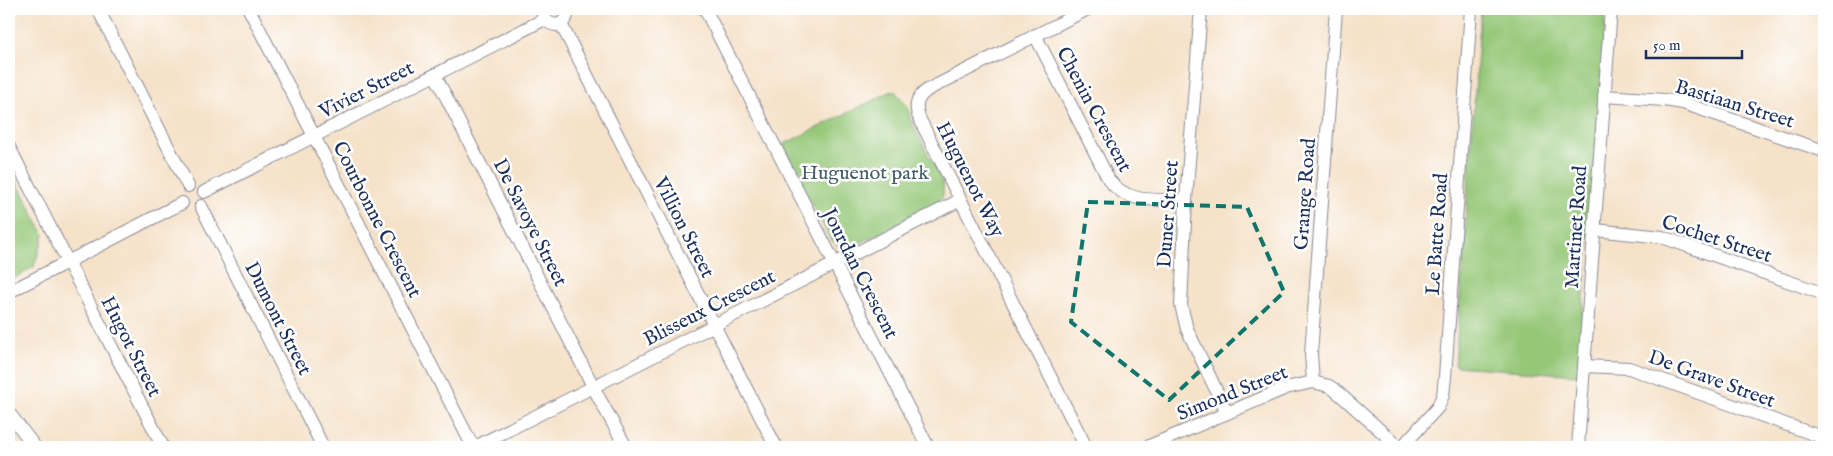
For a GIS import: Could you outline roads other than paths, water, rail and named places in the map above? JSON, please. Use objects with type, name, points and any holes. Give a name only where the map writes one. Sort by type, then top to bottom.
[{"type":"street","points":[[98,9],[188,186]]},
{"type":"street","points":[[544,14],[552,24],[561,24],[566,19],[567,9]]},
{"type":"street","name":"Jourdan Crescent","points":[[705,9],[928,447]]},
{"type":"street","name":"Huguenot Way","points":[[1086,447],[920,120],[917,113],[917,102],[928,89],[1088,9]]},
{"type":"street","name":"Duner Street","points":[[1201,9],[1180,294],[1182,313],[1187,329],[1227,413]]},
{"type":"street","name":"Grange Road","points":[[1312,382],[1311,354],[1336,9]]},
{"type":"street","name":"Le Batte Road","points":[[1400,447],[1436,410],[1443,395],[1471,9]]},
{"type":"street","name":"Martinet Road","points":[[1578,447],[1611,9]]},
{"type":"street","name":"Courbonne Crescent","points":[[253,10],[314,136],[474,447]]},
{"type":"street","name":"Vivier Street","points":[[204,192],[435,75],[544,14]]},
{"type":"street","name":"Villion Street","points":[[561,24],[776,447]]},
{"type":"street","name":"Chenin Crescent","points":[[1035,35],[1109,180],[1115,188],[1121,193],[1134,198],[1186,200]]},
{"type":"street","name":"De Savoye Street","points":[[435,75],[594,387]]},
{"type":"street","name":"Bastiaan Street","points":[[1604,96],[1683,103],[1824,151]]},
{"type":"street","points":[[9,148],[68,261]]},
{"type":"street","points":[[188,186],[200,187],[204,192],[205,197],[201,206],[191,209],[182,203],[181,196],[183,190],[188,186]]},
{"type":"street","name":"Blisseux Crescent","points":[[474,447],[960,200]]},
{"type":"street","points":[[9,292],[182,203]]},
{"type":"street","name":"Dumont Street","points":[[201,206],[323,447]]},
{"type":"street","name":"Cochet Street","points":[[1594,230],[1662,237],[1824,294]]},
{"type":"street","name":"Hugot Street","points":[[68,261],[163,447]]},
{"type":"street","name":"De Grave Street","points":[[1584,366],[1629,368],[1824,438]]},
{"type":"street","name":"Simond Street","points":[[1147,447],[1286,388],[1312,382],[1335,390],[1400,447]]},
{"type":"street","points":[[594,387],[626,447]]},
{"type":"street","points":[[9,413],[34,447]]},
{"type":"park label","name":"Huguenot park","points":[[865,172]]}]
